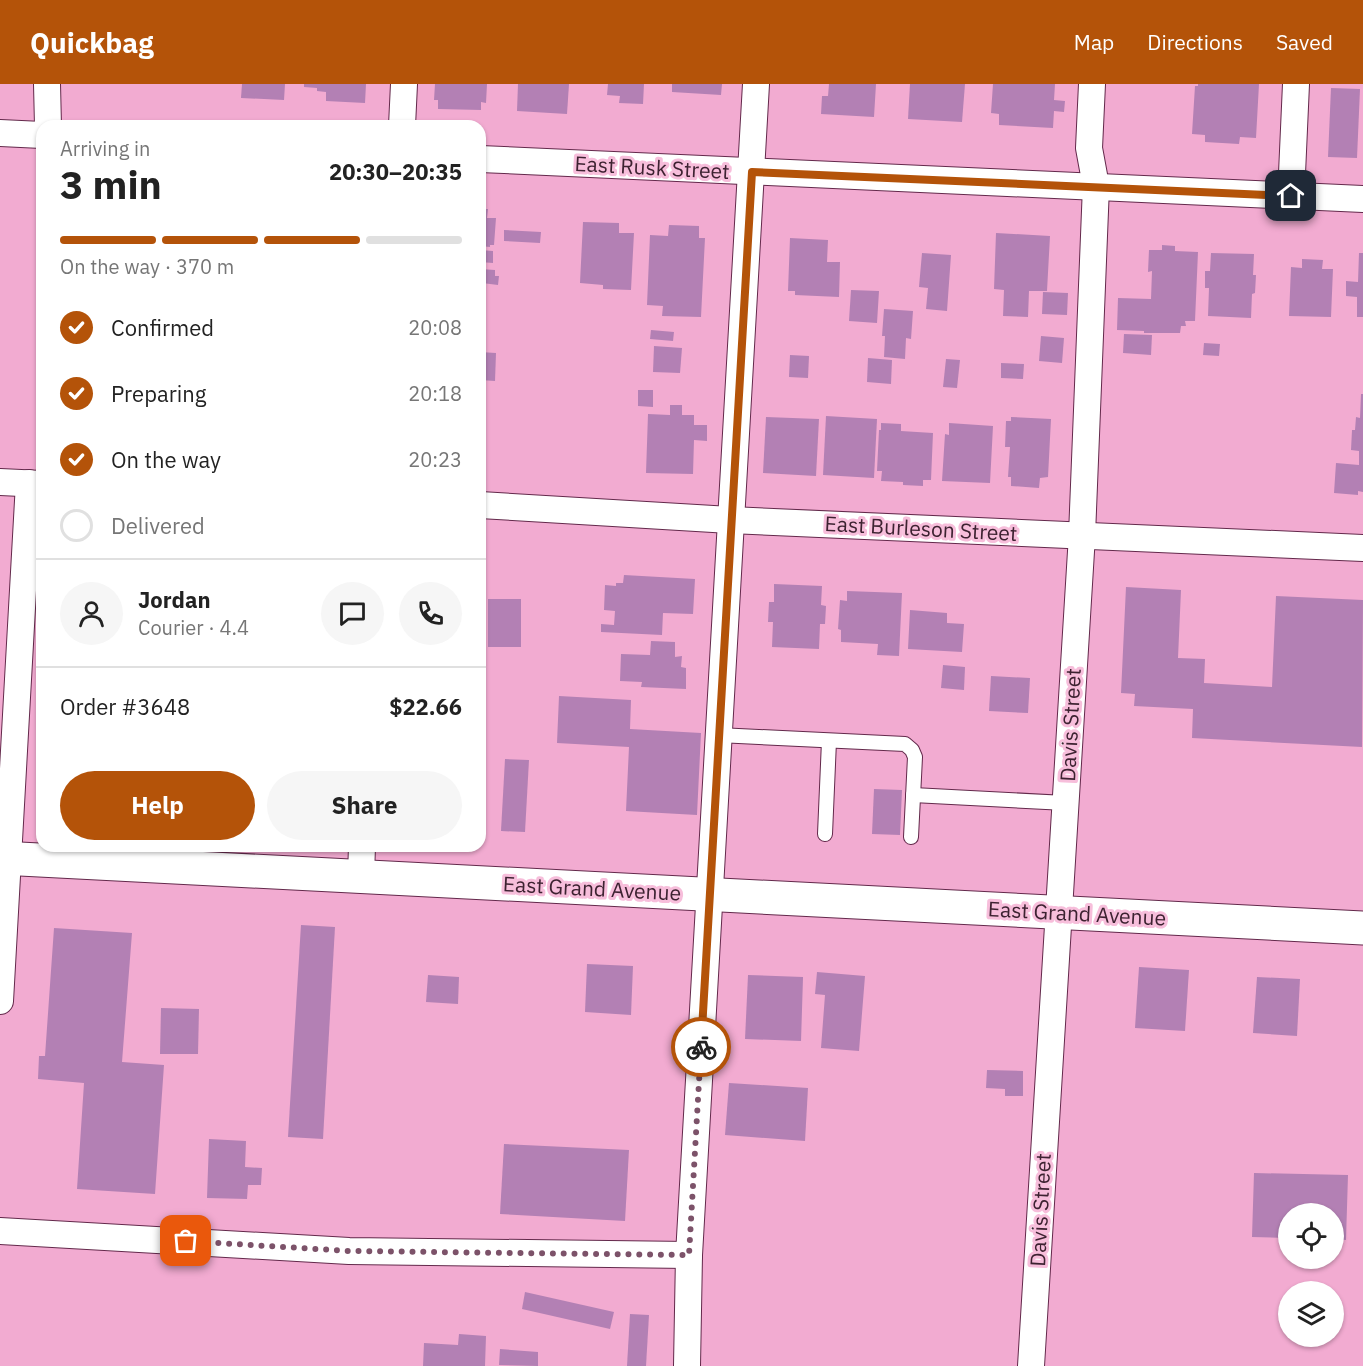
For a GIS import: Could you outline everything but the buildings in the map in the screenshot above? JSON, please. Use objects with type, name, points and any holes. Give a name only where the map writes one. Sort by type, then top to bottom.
[{"type":"highway","name":"East Grand Avenue","points":[[4,858],[362,861],[710,894],[1363,928]]},
{"type":"street","points":[[47,84],[48,120]]},
{"type":"street","points":[[402,120],[404,84]]},
{"type":"street","points":[[687,1366],[689,1255],[756,84]]},
{"type":"street","name":"Davis Street","points":[[1031,1366],[1082,535],[1096,186],[1089,148],[1092,84]]},
{"type":"street","points":[[1291,196],[1296,84]]},
{"type":"street","points":[[0,132],[36,135]]},
{"type":"street","name":"East Rusk Street","points":[[486,159],[1363,199]]},
{"type":"street","points":[[0,482],[35,483],[4,858],[0,1001]]},
{"type":"street","name":"East Burleson Street","points":[[486,505],[730,520],[1363,548]]},
{"type":"street","points":[[0,1231],[349,1251],[689,1255]]},
{"type":"lane","points":[[718,735],[905,744],[912,750],[915,757],[911,837]]},
{"type":"lane","points":[[825,834],[829,741]]},
{"type":"lane","points":[[913,795],[1066,803]]},
{"type":"way so far","points":[[186,1241],[349,1251],[689,1255],[701,1047]]},
{"type":"route","points":[[701,1047],[752,172],[1291,196]]}]
